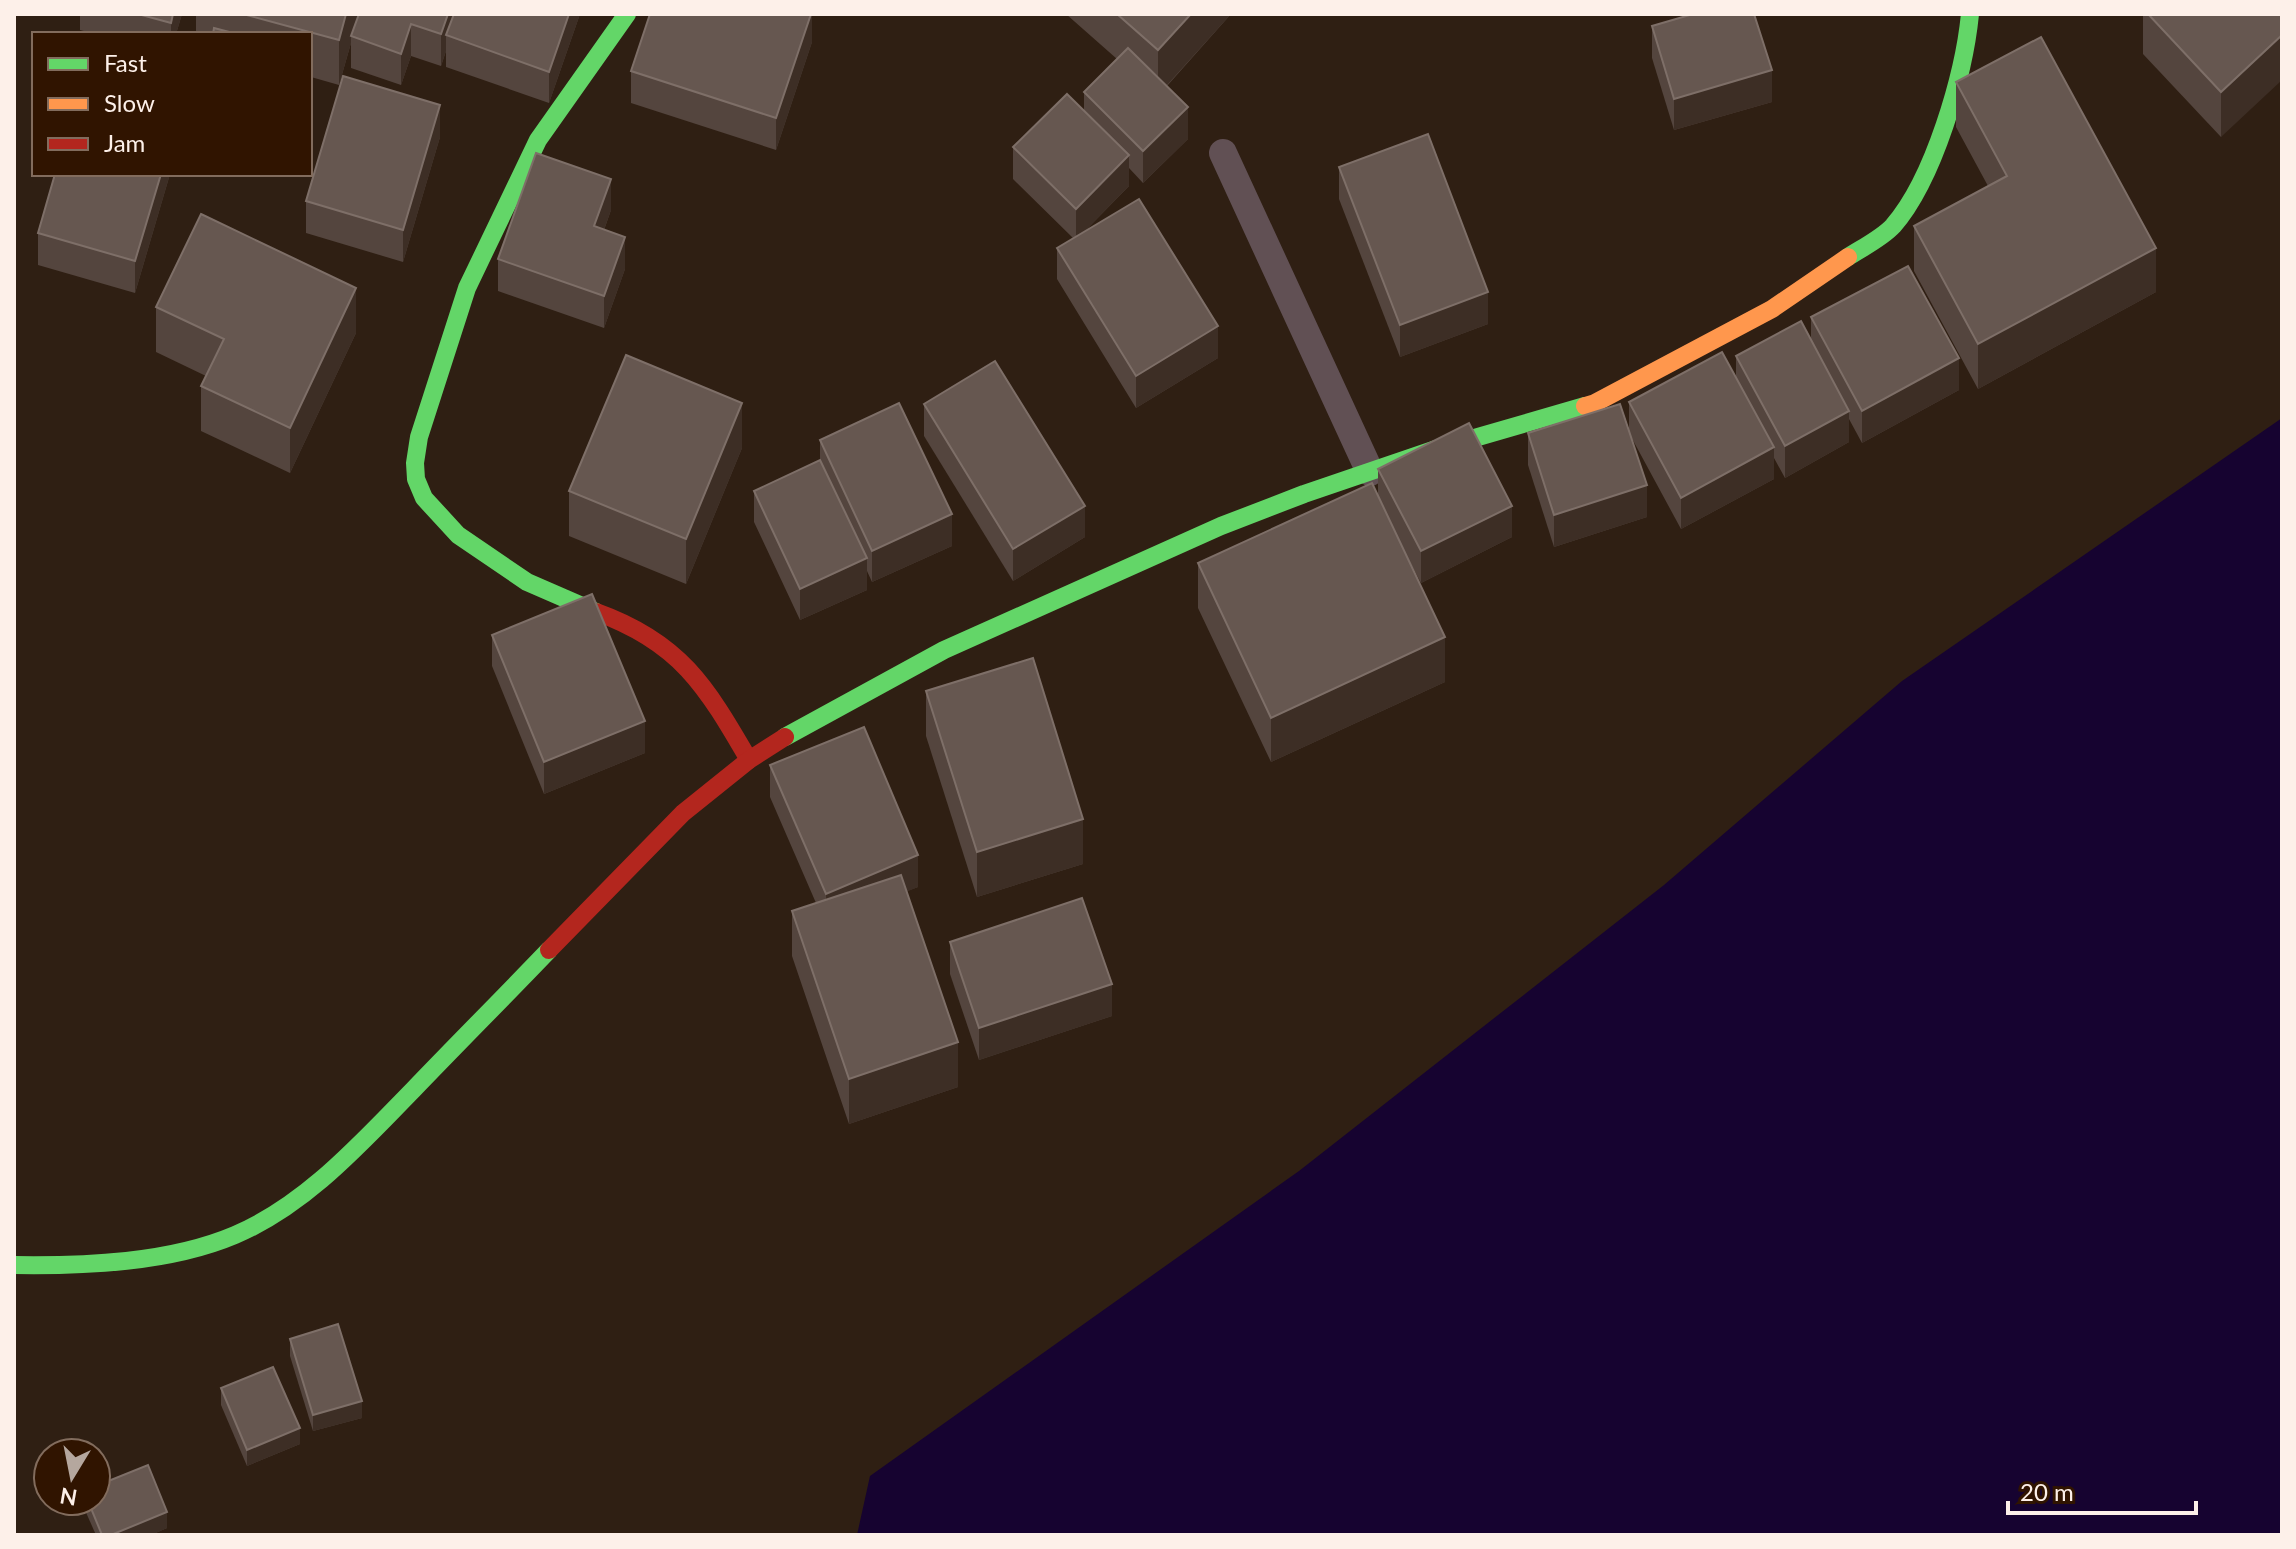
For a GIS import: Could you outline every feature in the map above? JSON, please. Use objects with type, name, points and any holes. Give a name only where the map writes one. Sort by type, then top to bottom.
[{"type":"street","points":[[627,14],[538,140],[467,288],[419,437],[416,479],[428,505],[442,523],[501,567],[539,588],[651,636],[679,657],[706,686],[749,760]]},
{"type":"street","points":[[14,1265],[80,1266],[165,1255],[235,1235],[293,1203],[364,1140],[683,813],[749,760],[798,728],[944,650],[1221,526],[1433,450],[1595,403],[1772,309],[1892,227],[1922,182],[1951,104],[1970,14]]},
{"type":"lane","points":[[1223,153],[1370,472]]},
{"type":"shaded area","points":[[2282,418],[2282,1535],[857,1535],[870,1476],[1299,1171],[1664,885],[1902,681]]},
{"type":"building","points":[[138,14],[173,14],[171,23]]},
{"type":"building","points":[[243,14],[346,14],[339,40]]},
{"type":"building","points":[[359,14],[448,14],[441,34],[411,24],[401,54],[351,36]]},
{"type":"building","points":[[454,14],[569,14],[549,72],[446,35]]},
{"type":"building","points":[[650,14],[811,14],[776,118],[631,71]]},
{"type":"building","points":[[1117,14],[1191,14],[1158,50]]},
{"type":"building","points":[[1693,14],[1754,14],[1772,70],[1674,99],[1652,26]]},
{"type":"building","points":[[2148,14],[2282,14],[2282,35],[2221,92]]},
{"type":"building","points":[[2041,37],[2156,248],[1978,344],[1914,226],[2007,176],[1956,82]]},
{"type":"building","points":[[1128,48],[1188,107],[1143,151],[1084,92]]},
{"type":"building","points":[[343,76],[440,105],[403,230],[306,201]]},
{"type":"building","points":[[1067,94],[1129,155],[1076,209],[1013,147]]},
{"type":"building","points":[[1428,134],[1488,292],[1400,325],[1339,167]]},
{"type":"building","points":[[536,153],[611,179],[594,226],[625,237],[604,296],[498,259]]},
{"type":"building","points":[[54,176],[160,176],[135,261],[38,233]]},
{"type":"building","points":[[1139,199],[1218,326],[1136,376],[1057,248]]},
{"type":"building","points":[[201,214],[356,288],[290,428],[201,386],[224,339],[156,307]]},
{"type":"building","points":[[1908,266],[1959,358],[1862,411],[1811,317]]},
{"type":"building","points":[[1801,321],[1849,411],[1785,446],[1736,356]]},
{"type":"building","points":[[1722,352],[1774,447],[1681,498],[1629,402]]},
{"type":"building","points":[[626,355],[742,403],[686,539],[569,491]]},
{"type":"building","points":[[995,361],[1085,506],[1013,549],[924,404]]},
{"type":"building","points":[[899,403],[952,514],[872,551],[820,440]]},
{"type":"building","points":[[1620,404],[1647,485],[1554,515],[1528,433]]},
{"type":"building","points":[[1469,423],[1512,506],[1421,551],[1378,469]]},
{"type":"building","points":[[820,460],[867,558],[800,589],[754,491]]},
{"type":"building","points":[[1372,483],[1445,637],[1271,718],[1198,563]]},
{"type":"building","points":[[592,594],[645,721],[544,762],[492,635]]},
{"type":"building","points":[[1033,658],[1083,819],[977,852],[926,691]]},
{"type":"building","points":[[864,727],[918,855],[826,894],[770,765]]},
{"type":"building","points":[[901,875],[958,1042],[849,1079],[792,911]]},
{"type":"building","points":[[1082,898],[1112,984],[979,1028],[950,942]]},
{"type":"building","points":[[338,1324],[362,1401],[313,1415],[290,1339]]},
{"type":"building","points":[[273,1367],[300,1428],[247,1450],[221,1388]]},
{"type":"building","points":[[148,1465],[167,1512],[111,1535],[102,1535],[95,1517],[112,1517],[112,1480]]},
{"type":"traffic: fast","points":[[596,612],[527,582],[458,535],[424,498],[416,479],[415,463],[419,437],[467,288],[538,140],[627,14]]},
{"type":"traffic: fast","points":[[1848,257],[1893,226],[1921,182],[1954,95],[1970,14]]},
{"type":"traffic: fast","points":[[785,737],[944,650],[1221,526],[1433,450],[1585,406]]},
{"type":"traffic: fast","points":[[14,1265],[69,1265],[155,1257],[209,1244],[261,1222],[309,1190],[353,1151],[549,950]]},
{"type":"traffic: slow","points":[[1585,406],[1772,309],[1848,257]]},
{"type":"traffic: jam","points":[[596,612],[625,624],[670,652],[704,689],[749,760]]},
{"type":"traffic: jam","points":[[549,950],[683,813],[749,760],[785,737]]}]
